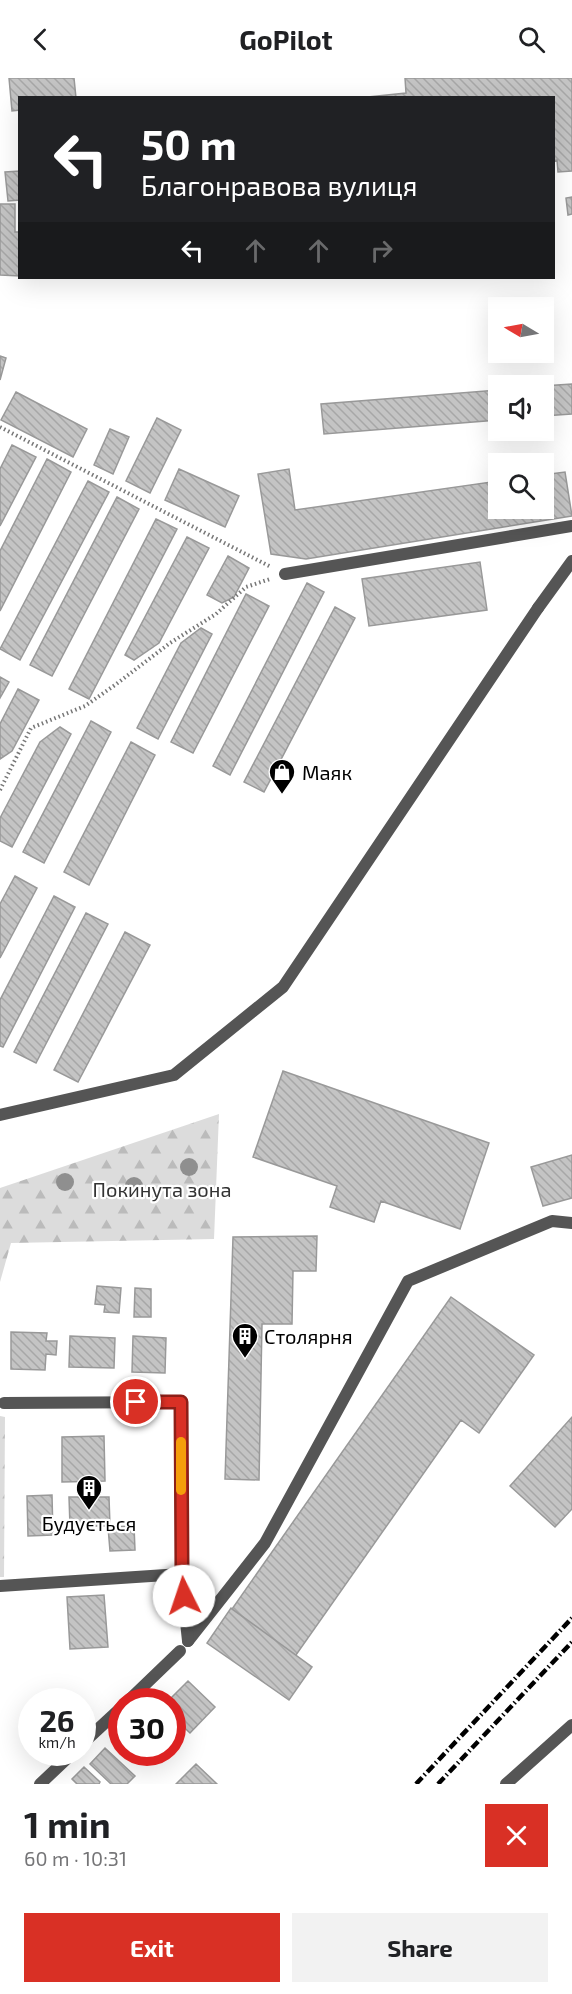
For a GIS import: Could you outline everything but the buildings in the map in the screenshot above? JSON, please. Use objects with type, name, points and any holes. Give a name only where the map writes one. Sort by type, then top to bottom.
[{"type":"street","points":[[285,574],[572,526]]},
{"type":"street","points":[[0,1115],[174,1075],[283,987],[572,561]]},
{"type":"street","points":[[141,1688],[184,1646],[265,1543],[408,1281],[552,1221],[572,1223]]},
{"type":"street","points":[[4,1403],[181,1402],[184,1646]]},
{"type":"street","points":[[0,1586],[182,1574]]},
{"type":"street","points":[[96,1731],[108,1720]]},
{"type":"street","points":[[506,1784],[572,1725]]},
{"type":"street","points":[[40,1784],[59,1766]]},
{"type":"path","points":[[0,427],[285,574]]},
{"type":"path","points":[[0,790],[31,728],[85,706],[116,686],[170,643],[216,614],[246,587],[285,574]]},
{"type":"green space","name":"Покинута зона","points":[[219,1114],[214,1239],[11,1243],[0,1282],[0,1188]]},
{"type":"green space","points":[[0,1416],[5,1417],[4,1577],[0,1577]]},
{"type":"railway","points":[[416,1784],[572,1618]]},
{"type":"railway","points":[[438,1784],[572,1642]]},
{"type":"slow traffic","points":[[181,1442],[181,1490]]},
{"type":"place","name":"Маяк","points":[[282,795]]},
{"type":"place","name":"Столярня","points":[[245,1359]]},
{"type":"place","name":"Будується","points":[[89,1511]]},
{"type":"route","points":[[136,1402],[181,1402],[184,1596]]}]
